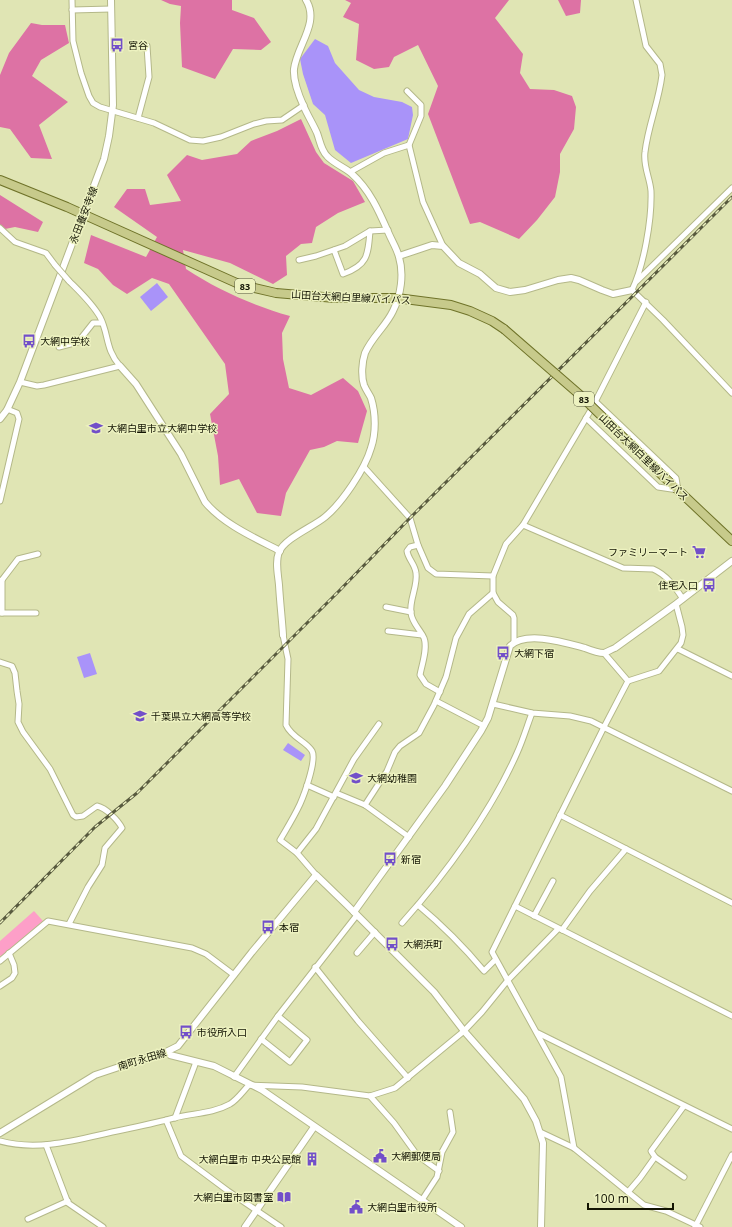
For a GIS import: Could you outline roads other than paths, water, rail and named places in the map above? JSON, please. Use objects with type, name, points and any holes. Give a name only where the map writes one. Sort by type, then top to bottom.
[{"type":"main road","name":"山田台大網白里線バイパス","points":[[0,180],[84,214],[241,285],[276,293],[335,298],[397,298],[451,305],[462,308],[492,321],[504,329],[580,395],[732,542]]},
{"type":"street","points":[[72,0],[73,41],[89,96],[93,103],[100,107],[154,123],[190,140],[203,141],[220,137],[254,124],[266,121],[282,120],[304,105]]},
{"type":"street","name":"永田養安寺線","points":[[0,419],[20,382],[104,159],[113,111],[111,0]]},
{"type":"street","points":[[306,0],[310,9],[311,22],[298,54],[294,70],[294,79],[322,149],[327,156],[350,172],[366,188],[375,202],[399,256],[401,282],[393,311],[371,341],[365,355],[362,376],[375,414],[374,433],[371,448],[364,466],[327,516],[314,526],[289,540],[280,551],[278,565],[283,635],[288,659],[286,725],[289,732],[312,750],[314,755],[313,764],[300,804],[280,840],[297,853],[316,875],[434,992],[464,1031],[524,1099],[536,1121],[543,1143],[541,1227]]},
{"type":"street","points":[[632,290],[636,281],[649,228],[651,190],[644,154],[662,75],[660,64],[646,46],[636,0]]},
{"type":"street","points":[[72,10],[111,9]]},
{"type":"street","points":[[138,118],[149,77],[147,46]]},
{"type":"street","points":[[407,91],[421,105],[421,116],[409,145],[422,202],[443,246],[459,263],[480,274],[496,288],[510,292],[525,290],[558,280],[571,278],[613,294],[632,290]]},
{"type":"street","points":[[350,172],[384,153],[409,145]]},
{"type":"street","points":[[636,281],[732,188]]},
{"type":"street","points":[[0,228],[15,242],[46,253],[55,266],[87,299],[100,317],[113,356],[136,384],[181,454],[205,502],[209,507],[222,518],[251,536],[280,551]]},
{"type":"street","points":[[299,260],[345,246],[370,231],[388,230]]},
{"type":"street","points":[[334,250],[343,274],[352,271],[364,262],[369,248],[370,231]]},
{"type":"street","points":[[399,256],[432,245],[443,246]]},
{"type":"street","points":[[632,290],[646,302],[732,393]]},
{"type":"street","points":[[514,642],[513,614],[498,602],[493,593],[493,576],[506,544],[523,525],[586,418],[646,302]]},
{"type":"street","points":[[59,347],[78,342],[93,323],[102,323]]},
{"type":"street","points":[[20,382],[37,386],[44,385],[120,366]]},
{"type":"street","points":[[586,418],[658,487],[678,490],[676,478],[595,401]]},
{"type":"street","points":[[0,502],[20,420],[17,413],[7,408]]},
{"type":"street","points":[[364,466],[410,518],[418,546],[428,568],[436,574],[493,576]]},
{"type":"street","points":[[523,525],[623,568],[653,569],[658,571],[671,582],[683,599]]},
{"type":"street","points":[[418,546],[410,546],[407,551],[407,556],[414,564],[417,574],[411,612],[413,621],[424,639],[425,648],[420,675],[426,684],[440,692]]},
{"type":"street","points":[[36,614],[1,613],[1,580],[18,559],[38,554]]},
{"type":"street","points":[[604,653],[615,648],[683,599],[732,561]]},
{"type":"street","points":[[364,805],[387,771],[395,752],[400,746],[419,733],[440,692],[446,677],[456,638],[469,614],[493,593]]},
{"type":"street","points":[[574,1148],[561,1076],[508,980],[495,960],[492,952],[628,681],[659,671],[682,644],[683,635],[676,604]]},
{"type":"street","points":[[386,607],[411,612]]},
{"type":"street","points":[[388,631],[422,635]]},
{"type":"street","points":[[234,1077],[356,913],[445,786],[484,726],[488,718],[510,646],[514,642],[521,639],[542,639],[558,641],[604,653],[628,681]]},
{"type":"street","points":[[678,649],[732,676]]},
{"type":"street","points":[[0,662],[12,666],[15,674],[19,704],[18,722],[23,732],[50,769],[73,815],[76,817],[83,816],[97,806],[102,807],[120,823],[122,828],[105,848],[102,865],[88,887],[69,924]]},
{"type":"street","points":[[436,701],[484,726]]},
{"type":"street","points":[[492,704],[532,713],[570,716],[591,721],[732,791]]},
{"type":"street","points":[[402,924],[459,852],[489,806],[518,752],[532,713]]},
{"type":"street","points":[[297,853],[316,829],[354,759],[379,724]]},
{"type":"street","points":[[307,785],[364,805],[409,837]]},
{"type":"street","points":[[560,816],[732,902]]},
{"type":"street","points":[[0,1141],[16,1144],[46,1145],[87,1138],[175,1118],[202,1114],[229,1104],[249,1085],[302,1087],[370,1096],[395,1088],[464,1031],[482,1012],[508,980],[560,930],[590,891],[626,849]]},
{"type":"street","name":"南町永田線","points":[[0,1133],[95,1075],[167,1052],[178,1046],[316,875]]},
{"type":"street","points":[[534,916],[553,881]]},
{"type":"street","points":[[418,905],[438,922],[484,971],[495,960]]},
{"type":"street","points":[[515,906],[732,1016]]},
{"type":"street","points":[[0,961],[48,921],[192,948],[206,954],[234,975]]},
{"type":"street","points":[[357,953],[375,932]]},
{"type":"street","points":[[0,986],[12,978],[15,972],[14,964],[9,953]]},
{"type":"street","points":[[315,967],[358,1021],[408,1078]]},
{"type":"street","points":[[261,1039],[290,1062],[308,1040],[278,1016]]},
{"type":"street","points":[[538,1033],[732,1129]]},
{"type":"street","points":[[167,1052],[170,1055],[214,1066],[249,1085],[262,1090],[460,1227]]},
{"type":"street","points":[[175,1118],[196,1062]]},
{"type":"street","points":[[370,1096],[394,1123],[417,1155],[439,1171]]},
{"type":"street","points":[[684,1106],[651,1151],[655,1157],[684,1176]]},
{"type":"street","points":[[422,1200],[437,1177],[442,1152],[452,1132],[450,1112]]},
{"type":"street","points":[[166,1120],[181,1156],[282,1227]]},
{"type":"street","points":[[245,1227],[314,1127]]},
{"type":"street","points":[[540,1132],[574,1148],[644,1204],[666,1211],[697,1226],[732,1155]]},
{"type":"street","points":[[46,1145],[68,1201],[103,1227]]},
{"type":"street","points":[[628,1192],[655,1157]]},
{"type":"street","points":[[28,1219],[68,1201]]},
{"type":"railway","points":[[0,923],[95,827],[137,793],[732,197]]},
{"type":"place","name":"宮谷","points":[[117,45]]},
{"type":"place","name":"大網中学校","points":[[29,341]]},
{"type":"place","name":"大網白里市立大網中学校","points":[[96,428]]},
{"type":"place","name":"ファミリーマート","points":[[699,552]]},
{"type":"place","name":"住宅入口","points":[[709,585]]},
{"type":"place","name":"大網下宿","points":[[503,653]]},
{"type":"place","name":"千葉県立大網高等学校","points":[[140,716]]},
{"type":"place","name":"大網幼稚園","points":[[356,778]]},
{"type":"place","name":"新宿","points":[[390,859]]},
{"type":"place","name":"本宿","points":[[268,927]]},
{"type":"place","name":"大網浜町","points":[[392,944]]},
{"type":"place","name":"市役所入口","points":[[186,1032]]},
{"type":"place","name":"大網郵便局","points":[[380,1156]]},
{"type":"place","name":"大網白里市 中央公民館","points":[[312,1159]]},
{"type":"place","name":"大網白里市図書室","points":[[284,1197]]},
{"type":"place","name":"大網白里市役所","points":[[356,1207]]}]
